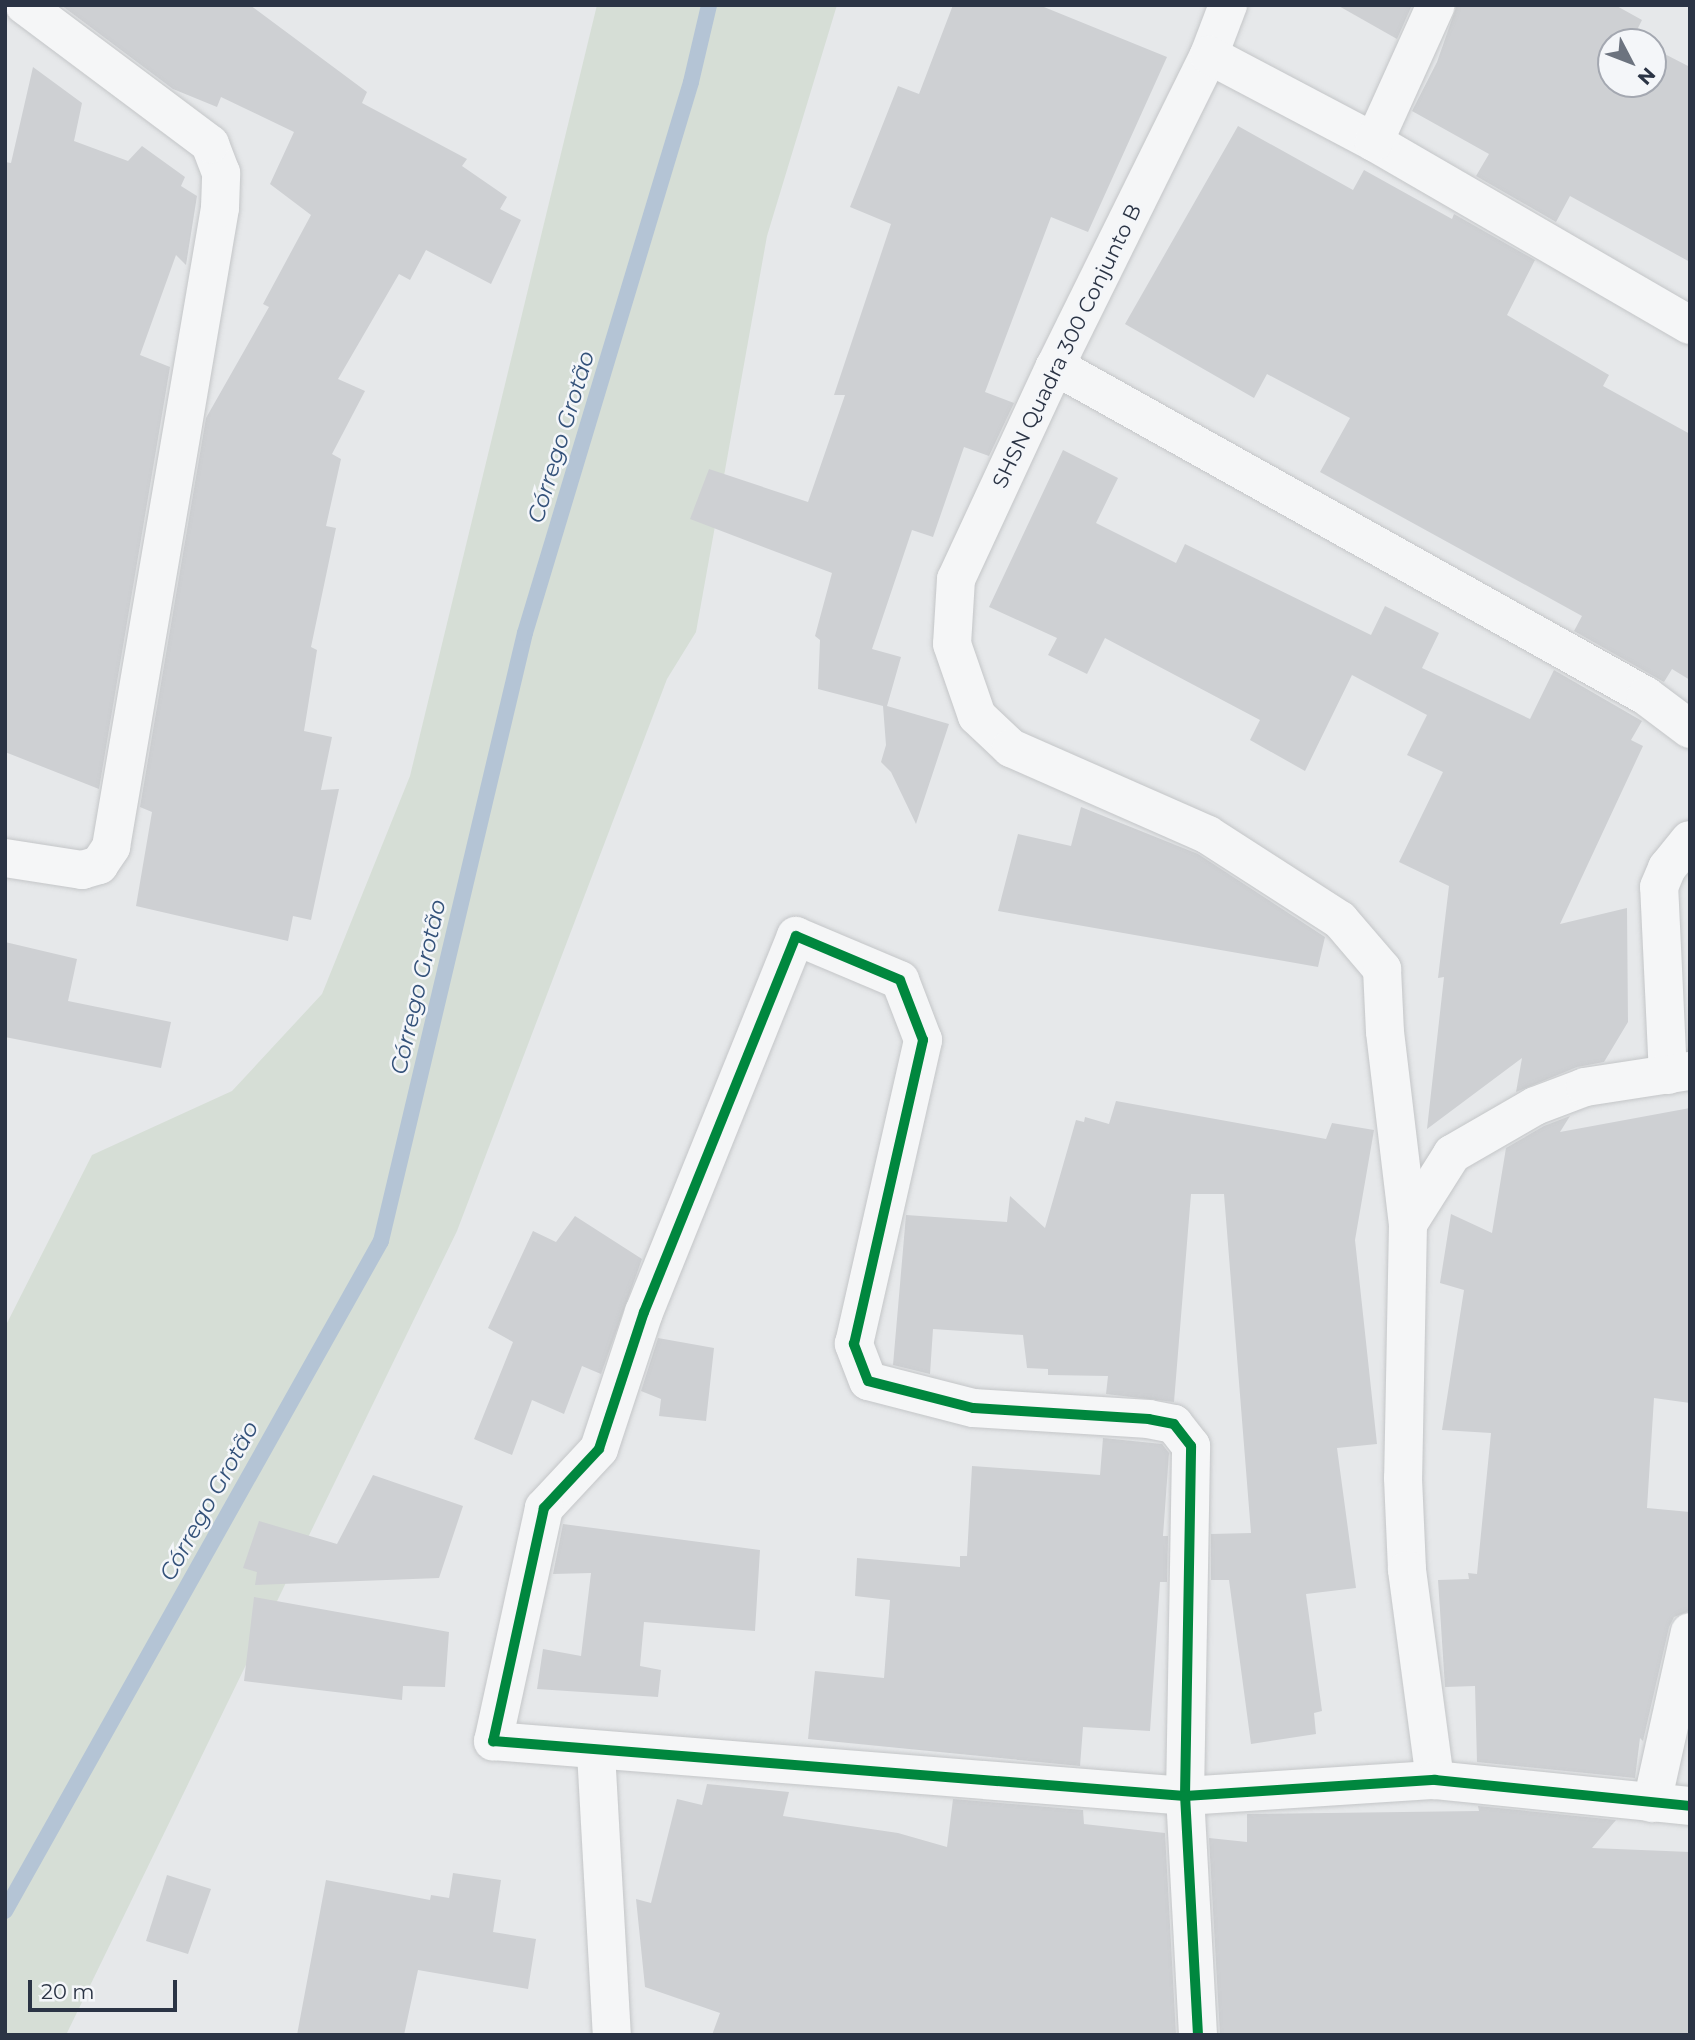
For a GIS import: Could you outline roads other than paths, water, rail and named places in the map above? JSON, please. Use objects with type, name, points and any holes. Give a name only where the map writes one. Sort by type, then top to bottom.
[{"type":"street","points":[[5,858],[82,870],[99,865],[111,847],[220,196],[221,173],[210,144],[24,5]]},
{"type":"street","name":"SHSN Quadra 300 Conjunto B","points":[[1228,5],[1209,55],[1055,366],[956,579],[951,644],[977,716],[1011,748],[1208,835],[1340,920],[1382,969],[1385,1032],[1408,1224]]},
{"type":"street","points":[[1374,142],[1436,5]]},
{"type":"street","points":[[1209,55],[1374,142],[1690,325]]},
{"type":"street","points":[[1055,366],[1646,696],[1690,729]]},
{"type":"street","points":[[1436,1780],[1407,1570],[1403,1478],[1408,1224],[1452,1154],[1535,1106],[1585,1087],[1679,1073],[1659,887],[1667,868],[1690,840]]},
{"type":"street","points":[[1198,2035],[1185,1796],[1191,1446],[1174,1424],[1149,1419],[974,1408],[868,1381],[853,1344],[923,1040],[900,980],[796,936],[644,1312],[599,1449],[544,1508],[493,1741],[596,1752],[1185,1796],[1436,1780],[1690,1806]]},
{"type":"street","points":[[1652,1803],[1690,1632]]},
{"type":"street","points":[[596,1752],[612,2035]]},
{"type":"waterway","name":"Córrego Grotão","points":[[5,1911],[381,1241],[525,633],[691,82],[709,5]]}]
